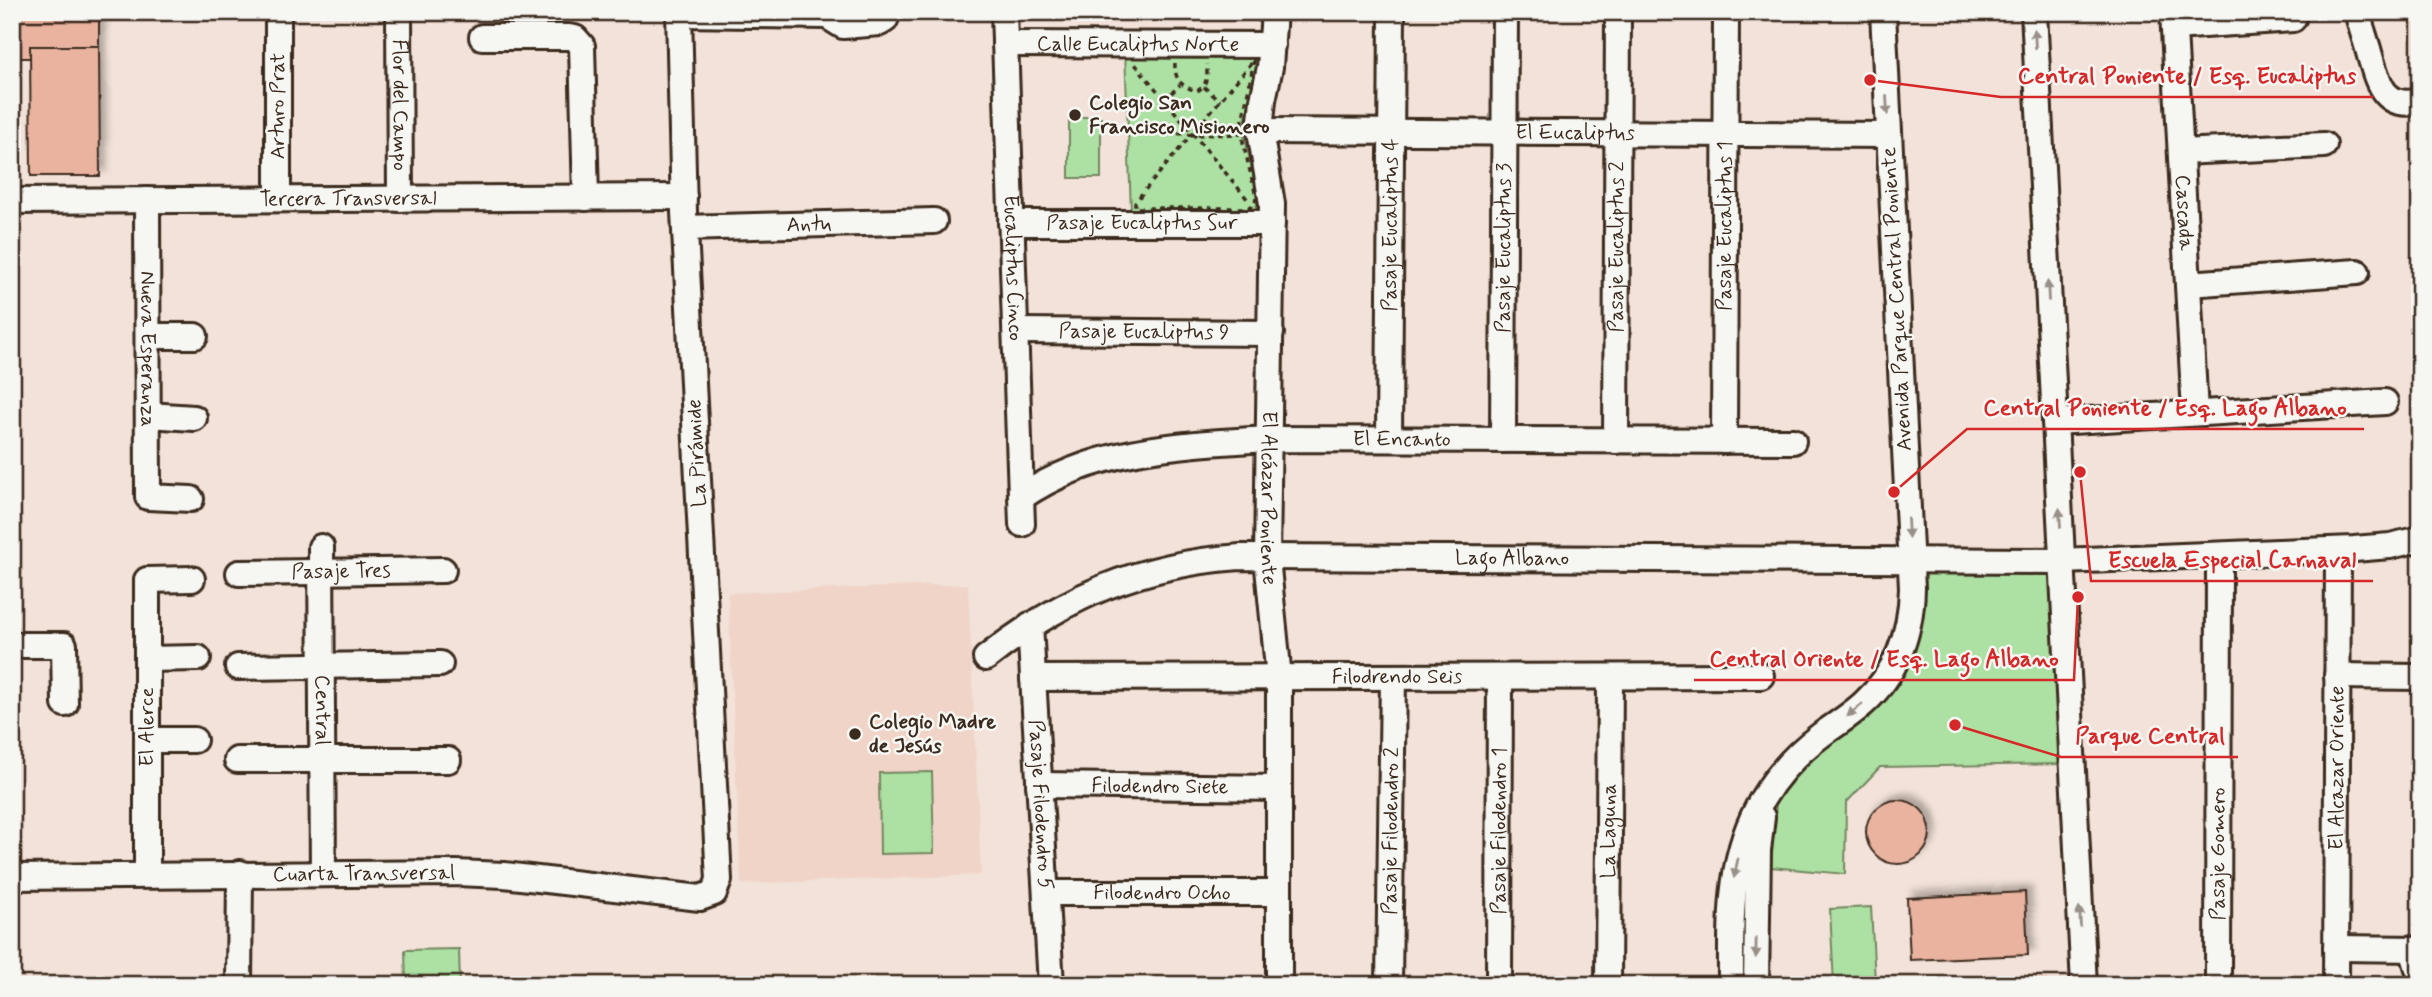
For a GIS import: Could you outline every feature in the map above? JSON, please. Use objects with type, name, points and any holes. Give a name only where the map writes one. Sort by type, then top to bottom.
[{"type":"street","name":"Arturo Prat","points":[[278,12],[278,200]]},
{"type":"street","name":"Flor del Campo","points":[[399,12],[400,199]]},
{"type":"street","points":[[679,13],[827,14],[843,26],[880,23],[885,20],[888,12]]},
{"type":"street","name":"Eucaliptus Cinco","points":[[1004,12],[1023,524]]},
{"type":"street","name":"El Alcázar Poniente","points":[[1274,12],[1263,53],[1251,133],[1272,204],[1267,558],[1279,678],[1279,985]]},
{"type":"street","name":"Pasaje Eucaliptus 4","points":[[1389,439],[1392,12]]},
{"type":"street","name":"Pasaje Eucaliptus 3","points":[[1503,440],[1505,12]]},
{"type":"street","name":"Pasaje Eucaliptus 2","points":[[1616,440],[1618,12]]},
{"type":"street","name":"Pasaje Eucaliptus 1","points":[[1724,441],[1727,12]]},
{"type":"street","name":"Avenida Parque Central Poniente","points":[[1731,985],[1732,895],[1737,863],[1748,828],[1773,783],[1799,754],[1862,705],[1886,678],[1908,629],[1912,597],[1882,12]]},
{"type":"street","points":[[2034,12],[2084,985]]},
{"type":"street","points":[[2357,12],[2382,90],[2395,101],[2420,101]]},
{"type":"street","name":"La Pirámide","points":[[679,13],[685,228],[719,880],[714,893]]},
{"type":"street","points":[[2173,20],[2293,19]]},
{"type":"street","name":"Cascada","points":[[2173,20],[2195,413]]},
{"type":"street","points":[[482,37],[569,37],[579,41],[582,46],[586,198]]},
{"type":"street","name":"Calle Eucaliptus Norte","points":[[1005,44],[1263,53]]},
{"type":"street","name":"El Eucaliptus","points":[[1251,133],[1889,135]]},
{"type":"street","points":[[2181,152],[2324,145]]},
{"type":"street","name":"Tercera Transversal","points":[[12,201],[684,197]]},
{"type":"street","name":"Nueva Esperanza","points":[[147,200],[148,497],[191,499]]},
{"type":"street","name":"Antu","points":[[685,228],[934,221]]},
{"type":"street","name":"Pasaje Eucaliptus Sur","points":[[1012,223],[1272,223]]},
{"type":"street","points":[[2188,284],[2357,272]]},
{"type":"street","name":"Pasaje Eucaliptus 9","points":[[1016,331],[1271,333]]},
{"type":"street","points":[[148,335],[195,336]]},
{"type":"street","points":[[2055,422],[2385,402]]},
{"type":"street","points":[[148,415],[194,418]]},
{"type":"street","name":"El Encanto","points":[[1022,497],[1070,472],[1116,456],[1199,443],[1269,439],[1793,441]]},
{"type":"street","name":"Lago Albano","points":[[986,658],[1030,625],[1098,588],[1151,570],[1210,559],[2062,562],[2338,550],[2390,546],[2420,539]]},
{"type":"street","name":"Central","points":[[321,547],[323,873]]},
{"type":"street","name":"El Alcazar Oriente","points":[[2336,985],[2338,550]]},
{"type":"street","name":"Pasaje Gomero","points":[[2218,985],[2220,555]]},
{"type":"street","name":"Pasaje Tres","points":[[239,573],[443,570]]},
{"type":"street","name":"El Alerce","points":[[147,875],[147,580],[192,579]]},
{"type":"street","name":"Pasaje Filodendro 5","points":[[1030,625],[1051,985]]},
{"type":"street","points":[[12,645],[64,645],[65,704]]},
{"type":"street","points":[[147,659],[198,658]]},
{"type":"street","points":[[238,667],[440,664]]},
{"type":"street","name":"Filodrendo Seis","points":[[1033,678],[1761,676]]},
{"type":"street","points":[[2337,676],[2420,677]]},
{"type":"street","name":"Pasaje Filodendro 2","points":[[1389,985],[1393,677]]},
{"type":"street","name":"Pasaje Filodendro 1","points":[[1499,985],[1500,677]]},
{"type":"street","name":"La Laguna","points":[[1608,985],[1610,677]]},
{"type":"street","points":[[147,740],[194,740]]},
{"type":"street","points":[[237,760],[447,760]]},
{"type":"street","name":"Avenida Parque Central Poniente","points":[[1756,985],[1759,841],[1762,815],[1773,783]]},
{"type":"street","name":"Filodendro Siete","points":[[1039,785],[1279,788]]},
{"type":"street","points":[[239,985],[240,873]]},
{"type":"street","name":"Cuarta Transversal","points":[[12,877],[481,873],[700,898],[714,893]]},
{"type":"street","name":"Filodendro Ocho","points":[[1046,893],[1279,893]]},
{"type":"street","points":[[2336,948],[2416,949],[2420,975]]},
{"type":"path","points":[[1244,56],[1263,53]]},
{"type":"path","points":[[1251,133],[1246,158],[1256,196],[1252,206],[1135,208],[1135,202],[1263,53]]},
{"type":"path","points":[[1251,133],[1242,123],[1263,53]]},
{"type":"path","points":[[1175,54],[1176,79],[1181,85],[1197,91],[1204,87],[1207,78],[1206,55]]},
{"type":"path","points":[[1129,56],[1252,206]]},
{"type":"path","points":[[1164,100],[1181,85]]},
{"type":"path","points":[[1204,87],[1220,101]]},
{"type":"path","points":[[1138,130],[1193,135],[1251,133]]},
{"type":"shaded area","name":"Colegio Madre de Jesús","points":[[968,584],[981,875],[741,884],[728,593]]},
{"type":"shaded area","points":[[2048,978],[2048,985],[1863,985],[1930,982]]},
{"type":"green space","points":[[1125,51],[1249,53],[1256,57],[1258,63],[1243,131],[1259,197],[1253,210],[1131,211]]},
{"type":"green space","points":[[1069,117],[1101,117],[1101,178],[1069,178]]},
{"type":"green space","points":[[1916,570],[2052,575],[2062,764],[1880,767],[1846,803],[1845,874],[1771,867],[1777,791],[1806,761],[1893,689],[1916,617]]},
{"type":"green space","points":[[932,772],[934,853],[880,854],[879,773]]},
{"type":"green space","points":[[1871,907],[1875,982],[1834,985],[1830,909]]},
{"type":"green space","points":[[459,949],[460,985],[406,985],[405,950]]},
{"type":"building","points":[[12,12],[99,12],[99,46],[30,46],[30,58],[12,58]]},
{"type":"building","points":[[30,46],[99,46],[100,176],[31,176]]},
{"type":"building","points":[[1892,800],[1904,800],[1921,809],[1928,820],[1928,844],[1921,855],[1904,864],[1892,864],[1880,859],[1871,850],[1866,838],[1866,826],[1871,814],[1880,805]]},
{"type":"building","points":[[2025,892],[2028,955],[1910,960],[1907,898]]},
{"type":"place","name":"Central Poniente / Esq. Eucaliptus","points":[[1870,80]]},
{"type":"place","name":"Colegio San Francisco Misionero","points":[[1075,115]]},
{"type":"place","name":"Escuela Especial Carnaval","points":[[2080,472]]},
{"type":"place","name":"Central Poniente / Esq. Lago Albano","points":[[1894,492]]},
{"type":"place","name":"Central Oriente / Esq. Lago Albano","points":[[2078,597]]},
{"type":"place","name":"Parque Central","points":[[1955,725]]},
{"type":"place","name":"Colegio Madre de Jesús","points":[[855,734]]}]
